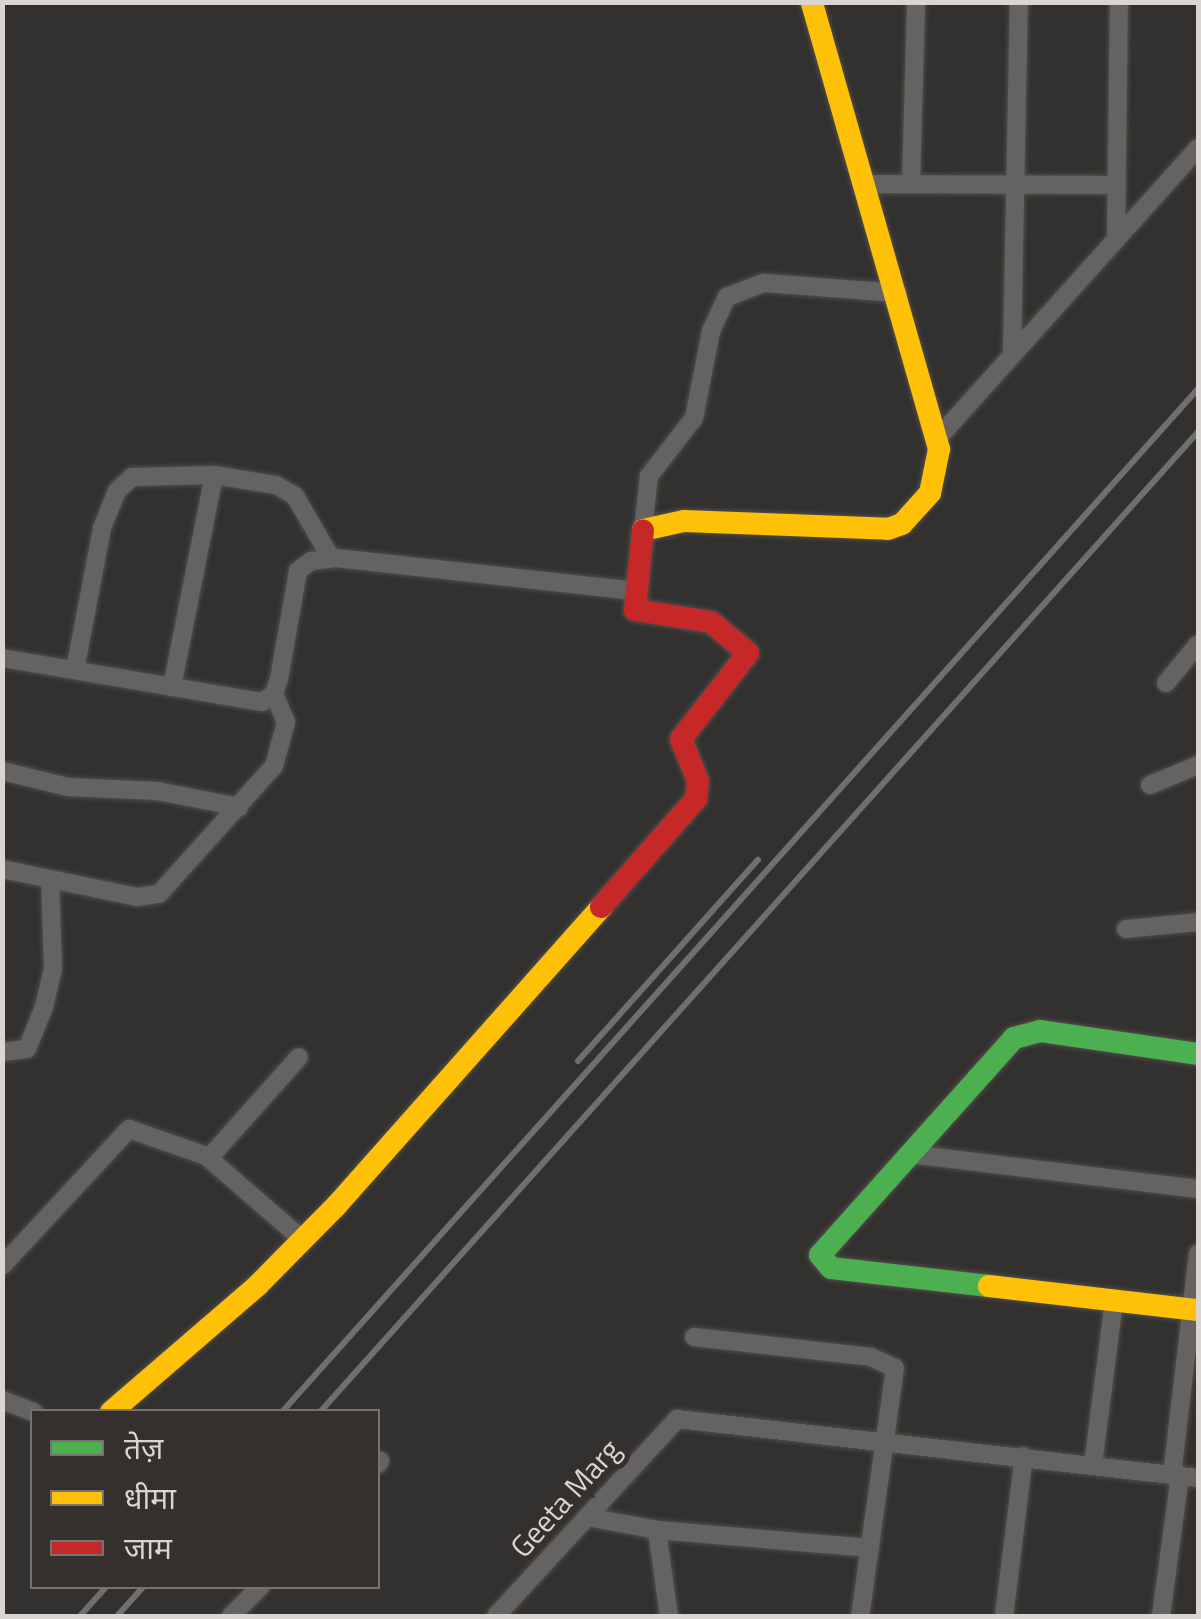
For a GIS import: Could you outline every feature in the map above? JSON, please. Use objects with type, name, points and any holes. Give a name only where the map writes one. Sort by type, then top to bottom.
[{"type":"street","points":[[643,530],[684,520],[894,528],[930,493],[940,464],[937,439],[898,293],[812,2]]},
{"type":"street","points":[[911,184],[916,2]]},
{"type":"street","points":[[1012,355],[1020,2]]},
{"type":"street","points":[[1116,240],[1120,2]]},
{"type":"street","points":[[937,439],[1198,148]]},
{"type":"street","points":[[863,184],[1117,184]]},
{"type":"street","points":[[114,1409],[303,1240],[696,800],[698,781],[681,752],[681,739],[748,653],[711,622],[639,613],[632,605],[648,476],[694,418],[711,330],[728,296],[764,282],[898,293]]},
{"type":"street","points":[[76,670],[102,528],[117,491],[148,472],[214,475],[287,491],[331,558]]},
{"type":"street","points":[[172,687],[214,475]]},
{"type":"street","points":[[2,870],[136,898],[160,894],[274,766],[285,738],[274,694],[298,572],[331,558],[633,591]]},
{"type":"street","points":[[1166,683],[1198,644]]},
{"type":"street","points":[[2,658],[262,702],[274,694]]},
{"type":"street","points":[[1150,785],[1198,766]]},
{"type":"street","points":[[2,770],[68,787],[157,791],[239,806]]},
{"type":"street","points":[[2,1052],[28,1049],[44,1007],[52,968],[50,879]]},
{"type":"street","points":[[1126,929],[1198,922]]},
{"type":"street","points":[[1196,1310],[825,1265],[820,1255],[909,1154],[1026,1032],[1198,1054]]},
{"type":"street","points":[[208,1158],[299,1057]]},
{"type":"street","points":[[2,1266],[129,1129],[208,1158],[303,1240]]},
{"type":"street","points":[[909,1154],[1198,1189]]},
{"type":"street","points":[[1161,1616],[1184,1476],[1198,1254]]},
{"type":"street","points":[[1093,1465],[1114,1301]]},
{"type":"street","points":[[694,1337],[886,1360],[896,1376],[860,1616]]},
{"type":"street","points":[[2,1400],[30,1410]]},
{"type":"street","name":"Geeta Marg","points":[[496,1616],[678,1419],[886,1440]]},
{"type":"street","points":[[886,1440],[1184,1476]]},
{"type":"street","points":[[1004,1616],[1024,1456]]},
{"type":"street","points":[[586,1516],[658,1530],[870,1548]]},
{"type":"street","points":[[658,1530],[669,1616]]},
{"type":"street","points":[[232,1616],[258,1589]]},
{"type":"railway","points":[[285,1409],[1198,389]]},
{"type":"railway","points":[[323,1409],[1198,432]]},
{"type":"railway","points":[[578,1061],[758,860]]},
{"type":"railway","points":[[80,1616],[104,1589]]},
{"type":"railway","points":[[117,1616],[141,1589]]},
{"type":"traffic: fast","points":[[989,1286],[831,1268],[820,1255],[1014,1038],[1040,1031],[1198,1054]]},
{"type":"traffic: slow","points":[[643,530],[684,521],[888,529],[902,524],[930,493],[939,449],[812,2]]},
{"type":"traffic: slow","points":[[114,1409],[257,1286],[336,1206],[601,907]]},
{"type":"traffic: slow","points":[[989,1286],[1198,1310]]},
{"type":"traffic: jam","points":[[601,907],[696,799],[698,781],[681,739],[748,653],[711,622],[635,610],[643,530]]}]
